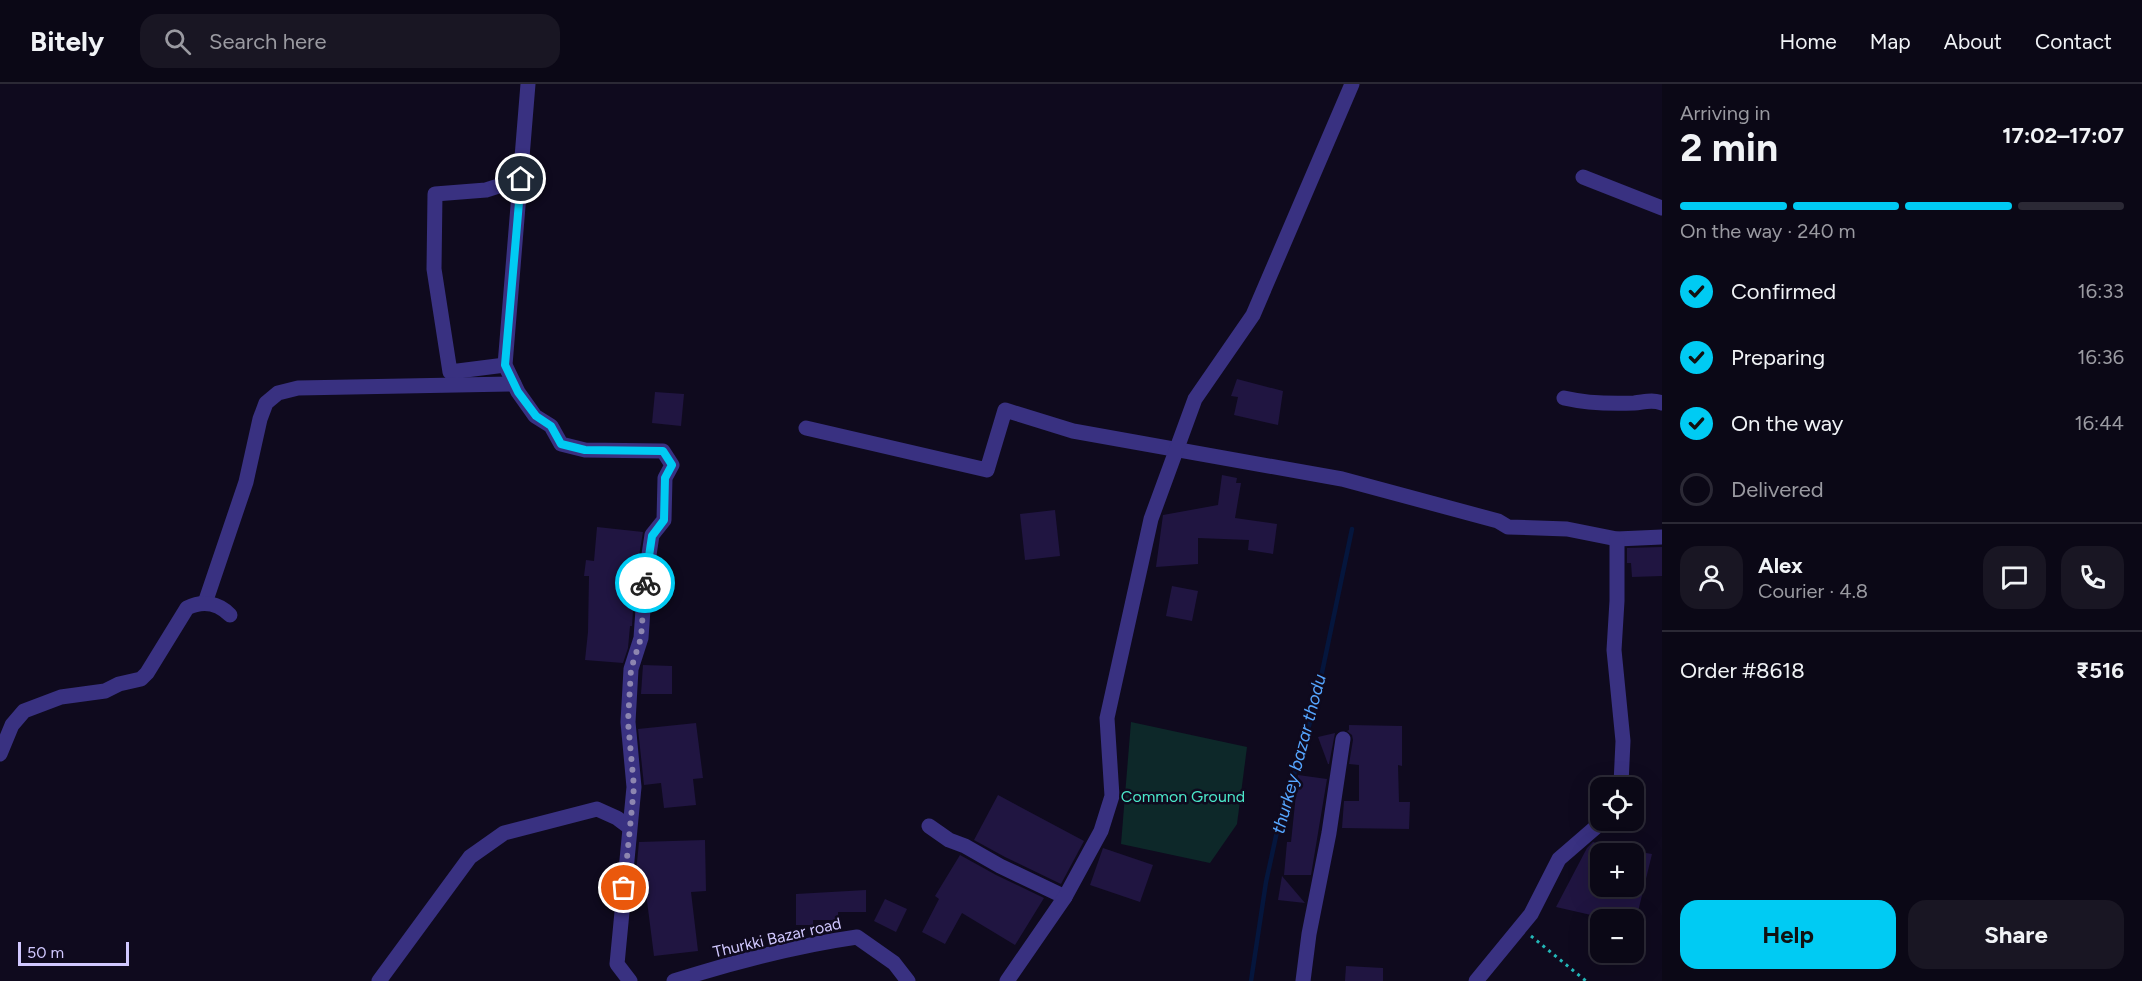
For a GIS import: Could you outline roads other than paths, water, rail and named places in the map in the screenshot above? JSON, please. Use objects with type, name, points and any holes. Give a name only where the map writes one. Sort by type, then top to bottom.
[{"type":"street","points":[[528,84],[505,365],[514,384],[536,416],[551,426],[561,444],[585,450],[663,451],[672,465],[665,478],[664,520],[652,536],[645,581],[641,638],[631,669],[628,722],[634,787],[617,964],[630,981]]},
{"type":"street","points":[[1006,981],[1065,897],[1101,831],[1112,796],[1107,718],[1151,519],[1195,399],[1253,315],[1352,84]]},
{"type":"street","points":[[1583,177],[1662,208]]},
{"type":"street","points":[[505,365],[450,372],[434,269],[435,194],[486,190],[521,179]]},
{"type":"street","points":[[205,603],[246,482],[260,419],[266,403],[278,393],[298,388],[514,384]]},
{"type":"street","points":[[1564,398],[1590,402],[1636,403],[1656,400],[1662,403]]},
{"type":"street","points":[[806,428],[987,470],[1005,410],[1073,430],[1342,479],[1498,521],[1508,527],[1567,528],[1617,539],[1662,537]]},
{"type":"street","points":[[1617,539],[1614,650],[1623,741],[1621,777]]},
{"type":"street","points":[[0,754],[12,725],[24,711],[61,697],[105,691],[119,684],[141,679],[187,608],[205,603],[224,609],[230,615]]},
{"type":"street","points":[[1303,981],[1343,739]]},
{"type":"street","points":[[379,981],[470,857],[504,833],[597,809],[617,818],[629,827]]},
{"type":"street","points":[[929,826],[948,840],[965,846],[1000,866],[1065,897]]},
{"type":"street","points":[[1476,981],[1531,914],[1559,859],[1591,831]]},
{"type":"street","name":"Thurkki Bazar road","points":[[674,981],[745,959],[856,937],[894,963],[908,981]]},
{"type":"waterway","name":"thurkey bazar thodu","points":[[1251,981],[1266,882],[1278,827],[1315,706],[1352,529]]},
{"type":"park label","name":"Common Ground","points":[[1183,796]]}]
